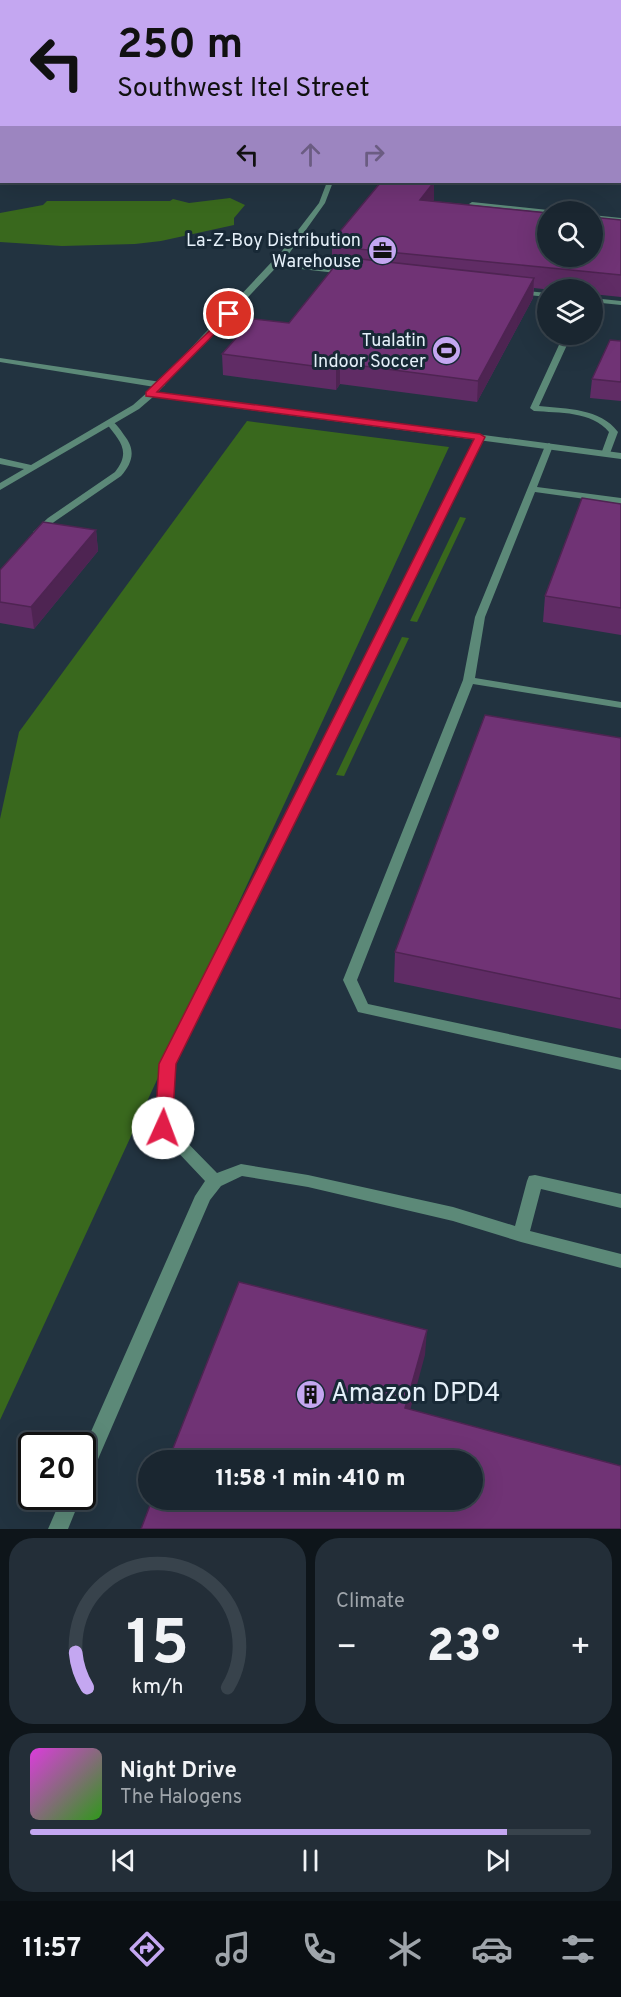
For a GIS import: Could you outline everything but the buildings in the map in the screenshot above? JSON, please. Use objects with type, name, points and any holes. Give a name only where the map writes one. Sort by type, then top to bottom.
[{"type":"street","points":[[0,487],[136,407],[161,385],[307,227],[322,203],[330,183]]},
{"type":"street","points":[[472,204],[537,211]]},
{"type":"street","points":[[603,218],[621,220]]},
{"type":"street","points":[[275,264],[358,274]]},
{"type":"street","points":[[512,291],[537,294]]},
{"type":"street","points":[[603,301],[621,303]]},
{"type":"street","points":[[563,345],[534,408],[594,417],[610,424],[614,432],[606,454]]},
{"type":"street","points":[[0,360],[161,385]]},
{"type":"street","points":[[150,394],[621,456]]},
{"type":"street","points":[[25,545],[51,520],[103,485],[127,465],[129,453],[123,437],[110,423]]},
{"type":"street","points":[[215,1181],[163,1128],[167,1064],[480,437]]},
{"type":"street","points":[[549,446],[480,617],[469,680],[350,980],[363,1008],[621,1064]]},
{"type":"street","points":[[0,461],[32,468]]},
{"type":"street","points":[[532,489],[621,501]]},
{"type":"street","points":[[469,680],[621,705]]},
{"type":"street","points":[[96,1441],[203,1196],[215,1181],[241,1170],[308,1181],[453,1214],[521,1235],[621,1261]]},
{"type":"street","points":[[521,1235],[535,1182],[621,1201]]},
{"type":"street","points":[[58,1529],[66,1510]]},
{"type":"green space","points":[[230,198],[245,205],[234,218],[234,225],[161,241],[62,246],[0,242],[0,213],[43,205],[47,201],[170,201],[173,199],[189,203]]},
{"type":"green space","points":[[247,421],[449,447],[0,1420],[0,819],[19,732]]},
{"type":"green space","points":[[460,517],[466,518],[417,622],[410,621]]},
{"type":"green space","points":[[402,637],[409,638],[344,776],[336,775]]},
{"type":"place","name":"La-Z-Boy Distribution Warehouse","points":[[382,251]]},
{"type":"place","name":"Tualatin Indoor Soccer","points":[[447,351]]},
{"type":"place","name":"Amazon DPD4","points":[[310,1394]]},
{"type":"route","points":[[163,1128],[167,1064],[480,437],[150,394],[183,364],[229,314]]}]
